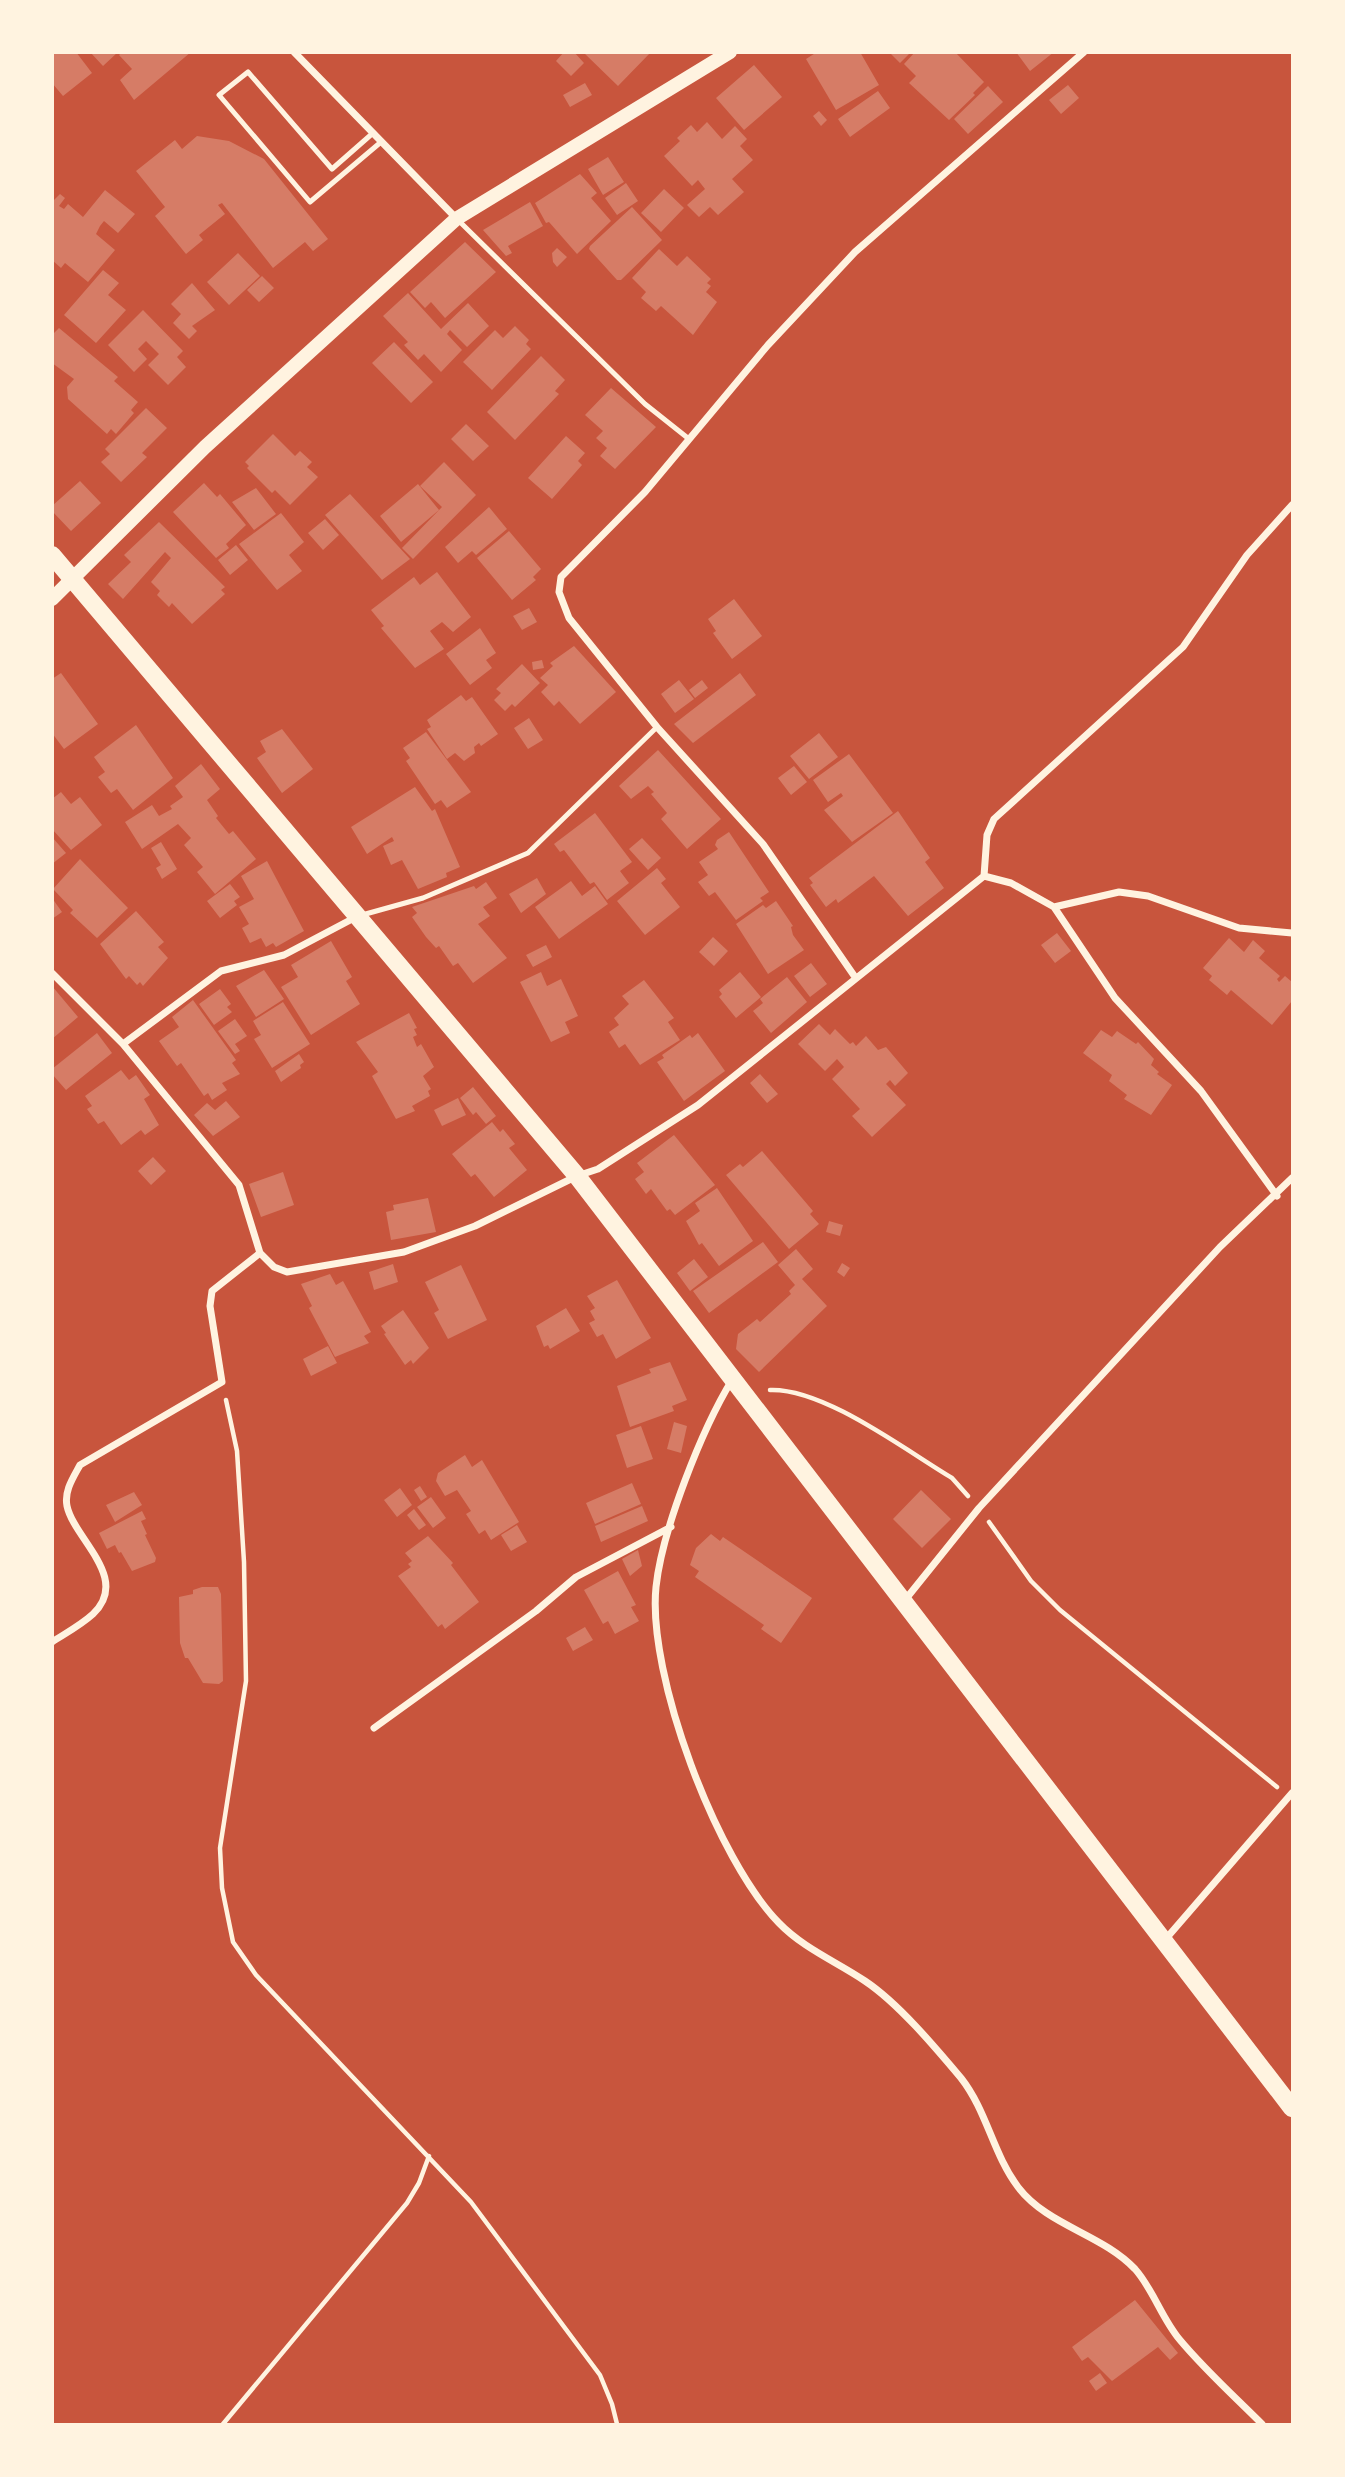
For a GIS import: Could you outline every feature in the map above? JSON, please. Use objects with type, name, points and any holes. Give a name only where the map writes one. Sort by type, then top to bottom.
[{"type":"main road","points":[[52,599],[205,447],[456,219],[730,52]]},
{"type":"main road","points":[[52,555],[578,1176],[1293,2108]]},
{"type":"street","points":[[293,52],[456,219]]},
{"type":"street","points":[[855,977],[763,844],[657,727],[569,618],[559,592],[561,578],[645,492],[768,345],[855,252],[1084,52]]},
{"type":"street","points":[[52,973],[123,1044],[239,1185],[260,1254],[274,1267],[287,1272],[404,1252],[475,1226],[598,1169],[698,1105],[984,876],[987,835],[994,819],[1183,646],[1247,555],[1293,505]]},
{"type":"street","points":[[984,876],[1011,883],[1054,907],[1115,998],[1201,1091],[1276,1196]]},
{"type":"street","points":[[1054,907],[1119,891],[1148,896],[1239,929],[1293,933]]},
{"type":"street","points":[[123,1044],[221,971],[284,955],[358,916]]},
{"type":"street","points":[[904,1602],[979,1508],[1220,1247],[1293,1178]]},
{"type":"street","points":[[52,1642],[95,1612],[104,1593],[105,1572],[67,1507],[68,1485],[80,1465],[222,1382],[210,1306],[212,1291],[260,1254]]},
{"type":"street","points":[[737,1385],[709,1417],[671,1527],[656,1585],[655,1622],[664,1675],[701,1796],[731,1855],[777,1922],[794,1937],[883,1994],[962,2080],[983,2114],[1003,2163],[1019,2189],[1044,2212],[1123,2259],[1137,2272],[1157,2309],[1179,2340],[1262,2424]]},
{"type":"street","points":[[374,1728],[537,1611],[576,1577],[671,1527]]},
{"type":"street","points":[[1164,1942],[1291,1795]]},
{"type":"lane","points":[[373,134],[332,169],[248,72],[219,95],[310,202],[381,142]]},
{"type":"lane","points":[[456,219],[645,404],[688,439]]},
{"type":"lane","points":[[358,916],[424,898],[528,853],[657,727]]},
{"type":"path","points":[[222,1382],[237,1451],[244,1562],[246,1681],[220,1849],[233,1941],[256,1975],[471,2202],[600,2375],[617,2424]]},
{"type":"path","points":[[737,1385],[784,1389],[826,1402],[952,1478],[979,1508],[1031,1581],[1059,1610],[1291,1795]]},
{"type":"path","points":[[222,2424],[407,2203],[419,2183],[429,2156]]},
{"type":"building","points":[[52,52],[76,52],[92,73],[63,96],[52,83]]},
{"type":"building","points":[[90,52],[118,52],[103,66]]},
{"type":"building","points":[[122,52],[191,52],[134,100],[120,80],[132,69],[119,55]]},
{"type":"building","points":[[564,52],[574,52],[584,63],[571,76],[556,61]]},
{"type":"building","points":[[583,52],[651,52],[618,86]]},
{"type":"building","points":[[817,52],[860,52],[879,85],[836,110],[806,59]]},
{"type":"building","points":[[889,52],[911,52],[900,63]]},
{"type":"building","points":[[915,52],[955,52],[984,82],[973,93],[975,95],[949,120],[909,83],[916,76],[904,64]]},
{"type":"building","points":[[1016,52],[1054,52],[1030,71]]},
{"type":"building","points":[[754,65],[782,97],[744,130],[716,98]]},
{"type":"building","points":[[585,83],[592,95],[570,107],[563,95]]},
{"type":"building","points":[[1068,85],[1079,98],[1061,114],[1049,100]]},
{"type":"building","points":[[988,86],[1003,102],[968,134],[954,119]]},
{"type":"building","points":[[878,91],[890,108],[850,137],[838,119]]},
{"type":"building","points":[[819,111],[827,120],[821,126],[813,116]]},
{"type":"building","points":[[707,122],[722,139],[735,126],[747,139],[740,146],[753,160],[732,179],[744,192],[718,215],[710,207],[699,217],[687,205],[705,189],[698,180],[692,186],[664,156],[680,141],[677,138],[691,125],[697,132]]},
{"type":"building","points":[[197,136],[229,141],[264,159],[328,239],[313,251],[305,242],[273,268],[222,203],[218,205],[225,214],[199,235],[203,240],[186,254],[155,216],[165,207],[136,171],[175,140],[182,149]]},
{"type":"building","points":[[608,157],[624,182],[603,195],[588,169]]},
{"type":"building","points":[[580,174],[597,193],[591,198],[611,221],[577,254],[549,222],[546,223],[535,203]]},
{"type":"building","points":[[626,183],[638,201],[617,215],[605,198]]},
{"type":"building","points":[[664,189],[684,208],[661,232],[641,213]]},
{"type":"building","points":[[105,190],[135,214],[118,233],[104,221],[100,226],[96,234],[115,250],[88,282],[65,263],[61,268],[52,260],[52,202],[60,194],[65,198],[59,206],[64,209],[68,204],[83,217]]},
{"type":"building","points":[[530,202],[543,226],[508,246],[512,253],[506,256],[483,230]]},
{"type":"building","points":[[632,207],[662,240],[621,280],[617,280],[589,249]]},
{"type":"building","points":[[465,242],[496,272],[445,318],[431,302],[425,308],[410,292]]},
{"type":"building","points":[[557,248],[567,257],[557,267],[552,253]]},
{"type":"building","points":[[659,249],[677,266],[687,256],[711,279],[707,283],[711,286],[706,292],[717,302],[693,335],[661,306],[656,311],[641,298],[646,292],[632,278]]},
{"type":"building","points":[[238,253],[260,276],[229,305],[207,282]]},
{"type":"building","points":[[103,270],[119,283],[108,295],[126,310],[96,343],[64,315]]},
{"type":"building","points":[[262,276],[274,288],[259,302],[247,290]]},
{"type":"building","points":[[192,283],[215,310],[192,326],[197,331],[189,339],[173,323],[181,314],[171,304]]},
{"type":"building","points":[[408,293],[441,329],[468,303],[489,326],[467,347],[450,330],[447,334],[462,350],[441,372],[424,354],[418,360],[404,345],[408,342],[383,316]]},
{"type":"building","points":[[143,310],[183,351],[177,357],[186,367],[168,385],[148,365],[159,354],[146,341],[138,349],[147,359],[134,372],[108,345]]},
{"type":"building","points":[[515,326],[529,340],[526,344],[531,349],[492,390],[463,362],[495,330],[503,338]]},
{"type":"building","points":[[59,328],[118,377],[114,381],[138,402],[131,410],[134,413],[116,434],[111,429],[107,434],[68,399],[67,387],[74,379],[52,363],[52,335]]},
{"type":"building","points":[[394,342],[433,382],[411,403],[372,363]]},
{"type":"building","points":[[541,356],[565,380],[555,391],[559,394],[515,440],[487,412]]},
{"type":"building","points":[[611,388],[656,427],[615,469],[600,456],[607,448],[596,438],[603,431],[585,415]]},
{"type":"building","points":[[146,408],[167,428],[142,453],[147,457],[121,482],[101,462],[110,454],[105,449]]},
{"type":"building","points":[[466,424],[489,446],[473,461],[451,439]]},
{"type":"building","points":[[273,434],[295,456],[300,451],[312,462],[307,467],[318,477],[290,505],[275,490],[272,493],[247,468],[249,466],[245,462]]},
{"type":"building","points":[[566,436],[585,453],[578,461],[582,465],[552,499],[528,478]]},
{"type":"building","points":[[444,462],[476,495],[413,559],[402,548],[442,507],[420,486]]},
{"type":"building","points":[[80,481],[101,503],[71,531],[52,511],[52,506]]},
{"type":"building","points":[[204,483],[217,497],[220,494],[246,525],[226,544],[229,548],[216,558],[173,512]]},
{"type":"building","points":[[418,484],[439,510],[401,542],[380,516]]},
{"type":"building","points":[[256,488],[276,514],[254,530],[232,502]]},
{"type":"building","points":[[350,494],[410,559],[382,580],[325,515]]},
{"type":"building","points":[[489,507],[507,529],[476,555],[472,551],[458,563],[445,547]]},
{"type":"building","points":[[281,513],[304,542],[289,555],[302,571],[277,590],[239,544]]},
{"type":"building","points":[[325,519],[339,535],[323,550],[308,533]]},
{"type":"building","points":[[159,522],[225,587],[221,590],[225,594],[192,624],[172,603],[169,607],[157,595],[160,591],[151,582],[171,558],[165,552],[123,599],[108,584],[131,562],[124,555]]},
{"type":"building","points":[[509,531],[541,569],[533,577],[536,580],[512,600],[477,558]]},
{"type":"building","points":[[236,545],[248,560],[230,575],[218,560]]},
{"type":"building","points":[[437,572],[471,617],[453,632],[442,622],[430,631],[444,649],[415,668],[381,628],[384,626],[371,610],[414,577],[420,585]]},
{"type":"building","points":[[734,599],[762,636],[732,659],[713,633],[716,631],[708,619]]},
{"type":"building","points":[[529,608],[537,622],[522,630],[513,616]]},
{"type":"building","points":[[480,628],[496,653],[486,660],[492,668],[470,685],[446,654]]},
{"type":"building","points":[[574,646],[616,692],[580,724],[559,701],[554,706],[541,692],[548,685],[540,678],[553,666],[550,663]]},
{"type":"building","points":[[542,660],[544,668],[533,670],[532,662]]},
{"type":"building","points":[[522,664],[540,683],[515,707],[512,704],[505,711],[494,700],[501,693],[496,689]]},
{"type":"building","points":[[61,673],[98,724],[64,749],[52,733],[52,679]]},
{"type":"building","points":[[740,673],[756,695],[693,743],[674,724]]},
{"type":"building","points":[[679,680],[694,699],[675,713],[661,694]]},
{"type":"building","points":[[702,680],[708,688],[695,698],[689,690]]},
{"type":"building","points":[[461,695],[466,701],[472,697],[498,734],[481,746],[479,743],[474,747],[475,753],[464,761],[455,753],[447,759],[427,729],[431,727],[427,720]]},
{"type":"building","points":[[529,718],[543,740],[528,749],[514,728]]},
{"type":"building","points":[[136,725],[173,778],[133,810],[117,789],[111,793],[98,777],[105,772],[94,757]]},
{"type":"building","points":[[282,729],[313,769],[282,793],[257,758],[266,752],[260,741]]},
{"type":"building","points":[[426,732],[471,792],[447,808],[441,800],[435,804],[406,761],[410,758],[403,748]]},
{"type":"building","points":[[819,733],[838,757],[809,779],[790,756]]},
{"type":"building","points":[[658,750],[721,819],[687,849],[661,819],[667,813],[651,794],[654,792],[648,786],[631,799],[619,786]]},
{"type":"building","points":[[849,754],[893,813],[852,842],[824,810],[843,796],[841,793],[828,802],[813,780]]},
{"type":"building","points":[[201,764],[220,789],[207,800],[218,816],[216,818],[229,834],[233,831],[256,859],[215,894],[197,872],[203,867],[184,845],[191,838],[178,824],[142,849],[125,822],[152,805],[159,816],[172,809],[170,806],[183,797],[175,786]]},
{"type":"building","points":[[794,766],[807,782],[791,795],[778,778]]},
{"type":"building","points":[[415,787],[432,811],[435,809],[460,867],[446,873],[447,877],[418,889],[402,860],[391,865],[383,846],[394,841],[392,837],[367,854],[351,827]]},
{"type":"building","points":[[61,792],[71,804],[80,797],[102,825],[71,850],[52,829],[52,799]]},
{"type":"building","points":[[898,811],[930,858],[925,862],[944,888],[908,916],[874,876],[838,903],[836,899],[826,907],[810,885],[813,883],[809,878]]},
{"type":"building","points":[[595,813],[632,862],[620,871],[629,883],[607,900],[594,882],[590,884],[564,850],[560,852],[554,844]]},
{"type":"building","points":[[729,832],[769,892],[760,898],[763,901],[736,920],[715,892],[709,896],[698,882],[708,875],[699,862],[718,849],[715,845],[717,840]]},
{"type":"building","points":[[52,837],[66,853],[52,864]]},
{"type":"building","points":[[642,838],[661,858],[648,870],[629,849]]},
{"type":"building","points":[[161,842],[177,869],[162,879],[156,868],[161,865],[151,848]]},
{"type":"building","points":[[80,859],[128,908],[97,938],[70,913],[73,910],[53,889]]},
{"type":"building","points":[[267,861],[304,931],[276,947],[273,943],[266,947],[261,938],[250,943],[242,928],[249,924],[239,907],[254,899],[241,876]]},
{"type":"building","points":[[657,868],[666,879],[661,883],[680,907],[645,935],[617,901]]},
{"type":"building","points":[[537,878],[546,894],[521,913],[509,894]]},
{"type":"building","points":[[571,881],[582,896],[595,886],[608,904],[559,939],[535,907]]},
{"type":"building","points":[[486,882],[497,898],[483,907],[490,916],[478,924],[507,958],[473,983],[458,963],[453,966],[439,946],[436,948],[426,937],[412,917],[417,913],[412,907],[474,886],[476,889]]},
{"type":"building","points":[[230,884],[240,897],[234,901],[237,905],[220,918],[207,901]]},
{"type":"building","points":[[52,898],[62,912],[52,919]]},
{"type":"building","points":[[776,901],[793,926],[793,935],[804,950],[768,974],[736,924],[763,905],[766,908]]},
{"type":"building","points":[[136,911],[164,942],[158,947],[168,958],[143,986],[140,982],[137,985],[129,976],[126,979],[100,944]]},
{"type":"building","points":[[1057,933],[1071,951],[1055,963],[1041,945]]},
{"type":"building","points":[[713,937],[728,951],[714,966],[699,952]]},
{"type":"building","points":[[1229,938],[1244,952],[1253,940],[1265,951],[1259,958],[1280,976],[1277,979],[1279,982],[1285,976],[1292,982],[1292,1001],[1272,1025],[1231,990],[1227,995],[1209,980],[1212,976],[1203,968]]},
{"type":"building","points":[[331,941],[352,977],[346,981],[360,1004],[311,1035],[281,987],[298,977],[291,965]]},
{"type":"building","points":[[546,945],[552,957],[533,967],[526,955]]},
{"type":"building","points":[[811,963],[827,984],[810,997],[794,976]]},
{"type":"building","points":[[264,970],[284,999],[256,1017],[236,986]]},
{"type":"building","points":[[541,972],[547,986],[561,979],[578,1016],[565,1022],[570,1033],[551,1042],[520,982]]},
{"type":"building","points":[[740,972],[761,997],[736,1018],[719,997],[722,994],[719,990]]},
{"type":"building","points":[[787,977],[807,1002],[771,1033],[753,1011],[763,1003],[760,999]]},
{"type":"building","points":[[644,980],[674,1018],[668,1022],[680,1040],[640,1065],[625,1044],[619,1048],[609,1032],[619,1025],[614,1018],[629,1004],[622,996]]},
{"type":"building","points":[[52,986],[78,1017],[52,1039]]},
{"type":"building","points":[[220,989],[231,1004],[227,1007],[232,1012],[214,1025],[199,1004]]},
{"type":"building","points":[[193,1000],[236,1060],[232,1063],[240,1074],[222,1083],[227,1090],[212,1100],[208,1093],[204,1096],[181,1063],[177,1066],[159,1041],[179,1027],[172,1017]]},
{"type":"building","points":[[283,1002],[310,1044],[272,1068],[254,1039],[261,1035],[253,1021]]},
{"type":"building","points":[[409,1013],[417,1028],[414,1029],[417,1035],[413,1037],[417,1047],[421,1044],[434,1067],[423,1076],[431,1089],[428,1091],[430,1096],[412,1106],[415,1111],[396,1119],[372,1076],[378,1072],[356,1042]]},
{"type":"building","points":[[235,1019],[247,1036],[235,1044],[240,1051],[235,1054],[218,1031]]},
{"type":"building","points":[[819,1024],[830,1035],[835,1029],[850,1044],[853,1042],[856,1046],[866,1036],[878,1050],[886,1047],[908,1073],[895,1086],[890,1080],[886,1084],[906,1105],[872,1137],[852,1116],[860,1109],[832,1079],[844,1067],[837,1059],[825,1071],[798,1044]]},
{"type":"building","points":[[1101,1030],[1112,1037],[1117,1031],[1136,1044],[1138,1042],[1154,1059],[1151,1065],[1159,1072],[1157,1074],[1172,1085],[1151,1115],[1124,1099],[1127,1095],[1109,1081],[1112,1075],[1083,1053]]},
{"type":"building","points":[[97,1033],[112,1053],[66,1090],[52,1074],[52,1069]]},
{"type":"building","points":[[698,1033],[725,1071],[684,1101],[657,1062],[664,1058],[662,1055],[690,1035],[692,1038]]},
{"type":"building","points":[[299,1054],[304,1062],[300,1065],[301,1068],[281,1082],[275,1071]]},
{"type":"building","points":[[121,1070],[129,1080],[136,1075],[150,1095],[144,1099],[159,1125],[145,1135],[141,1130],[121,1145],[104,1121],[98,1124],[87,1109],[92,1106],[85,1096]]},
{"type":"building","points":[[760,1074],[778,1094],[767,1103],[750,1083]]},
{"type":"building","points":[[473,1087],[496,1116],[486,1124],[476,1112],[473,1115],[460,1098]]},
{"type":"building","points":[[458,1098],[466,1115],[442,1126],[434,1110]]},
{"type":"building","points":[[226,1101],[240,1117],[213,1136],[194,1115],[207,1103],[215,1110]]},
{"type":"building","points":[[492,1122],[500,1132],[503,1129],[515,1144],[509,1148],[527,1170],[494,1197],[475,1174],[471,1177],[452,1154]]},
{"type":"building","points":[[674,1135],[715,1185],[675,1215],[670,1209],[667,1211],[651,1189],[646,1194],[635,1179],[644,1172],[637,1163]]},
{"type":"building","points":[[762,1151],[813,1211],[810,1214],[819,1224],[789,1249],[726,1175],[740,1164],[743,1167]]},
{"type":"building","points":[[153,1157],[166,1171],[151,1185],[138,1171]]},
{"type":"building","points":[[283,1172],[294,1205],[261,1217],[249,1184]]},
{"type":"building","points":[[717,1188],[753,1241],[719,1266],[702,1243],[699,1245],[686,1221],[700,1211],[695,1203]]},
{"type":"building","points":[[428,1198],[436,1232],[391,1240],[386,1212],[394,1210],[393,1205]]},
{"type":"building","points":[[829,1221],[843,1225],[840,1236],[826,1232]]},
{"type":"building","points":[[763,1242],[778,1262],[709,1313],[693,1291]]},
{"type":"building","points":[[796,1249],[813,1269],[802,1279],[827,1306],[759,1372],[736,1349],[738,1334],[757,1319],[760,1322],[791,1294],[789,1291],[795,1285],[778,1265]]},
{"type":"building","points":[[694,1259],[708,1277],[690,1291],[677,1273]]},
{"type":"building","points":[[842,1263],[850,1268],[844,1277],[837,1272]]},
{"type":"building","points":[[393,1264],[398,1282],[374,1290],[369,1272]]},
{"type":"building","points":[[461,1265],[487,1320],[448,1339],[434,1313],[439,1310],[425,1282]]},
{"type":"building","points":[[330,1274],[336,1285],[343,1281],[371,1332],[364,1336],[369,1343],[335,1357],[309,1308],[312,1306],[301,1284]]},
{"type":"building","points":[[617,1280],[651,1338],[616,1359],[603,1334],[597,1337],[589,1323],[595,1320],[590,1311],[595,1308],[587,1296]]},
{"type":"building","points":[[566,1308],[580,1331],[550,1349],[548,1345],[544,1347],[536,1326]]},
{"type":"building","points":[[403,1310],[429,1348],[413,1364],[411,1360],[405,1365],[381,1326]]},
{"type":"building","points":[[328,1346],[337,1363],[311,1376],[303,1359]]},
{"type":"building","points":[[670,1362],[687,1400],[672,1406],[674,1411],[630,1427],[617,1386],[651,1373],[649,1369]]},
{"type":"building","points":[[674,1422],[687,1426],[681,1453],[667,1449]]},
{"type":"building","points":[[641,1426],[653,1459],[627,1468],[616,1435]]},
{"type":"building","points":[[465,1455],[472,1467],[482,1460],[519,1522],[491,1540],[485,1530],[479,1534],[466,1514],[471,1511],[457,1490],[445,1496],[436,1481],[438,1473]]},
{"type":"building","points":[[632,1483],[641,1504],[595,1524],[586,1503]]},
{"type":"building","points":[[420,1486],[427,1497],[421,1501],[414,1490]]},
{"type":"building","points":[[400,1488],[412,1505],[397,1517],[384,1500]]},
{"type":"building","points":[[921,1490],[951,1519],[922,1548],[893,1519]]},
{"type":"building","points":[[134,1492],[142,1505],[115,1522],[106,1505]]},
{"type":"building","points":[[431,1497],[446,1518],[433,1528],[417,1507]]},
{"type":"building","points":[[642,1506],[648,1521],[601,1542],[595,1526]]},
{"type":"building","points":[[414,1509],[426,1525],[419,1530],[407,1515]]},
{"type":"building","points":[[142,1511],[146,1519],[141,1521],[147,1534],[145,1535],[156,1558],[155,1562],[132,1571],[115,1545],[107,1549],[99,1533]]},
{"type":"building","points":[[517,1525],[527,1542],[511,1551],[501,1535]]},
{"type":"building","points":[[711,1534],[720,1541],[723,1537],[812,1598],[781,1643],[761,1629],[764,1625],[695,1577],[699,1571],[690,1565],[696,1548]]},
{"type":"building","points":[[428,1536],[453,1563],[451,1565],[479,1602],[445,1629],[442,1624],[438,1627],[398,1576],[411,1567],[408,1564],[412,1561],[405,1553]]},
{"type":"building","points":[[638,1550],[642,1566],[630,1576],[622,1559]]},
{"type":"building","points":[[618,1571],[636,1605],[631,1607],[639,1621],[615,1634],[608,1621],[603,1624],[584,1590]]},
{"type":"building","points":[[218,1587],[221,1594],[223,1681],[219,1684],[203,1683],[188,1658],[185,1658],[180,1643],[179,1597],[193,1594],[193,1590]]},
{"type":"building","points":[[585,1627],[593,1640],[573,1651],[566,1638]]},
{"type":"building","points":[[1135,2300],[1178,2353],[1170,2360],[1158,2347],[1112,2381],[1088,2357],[1082,2361],[1072,2347]]},
{"type":"building","points":[[1100,2373],[1107,2383],[1096,2391],[1089,2381]]}]
